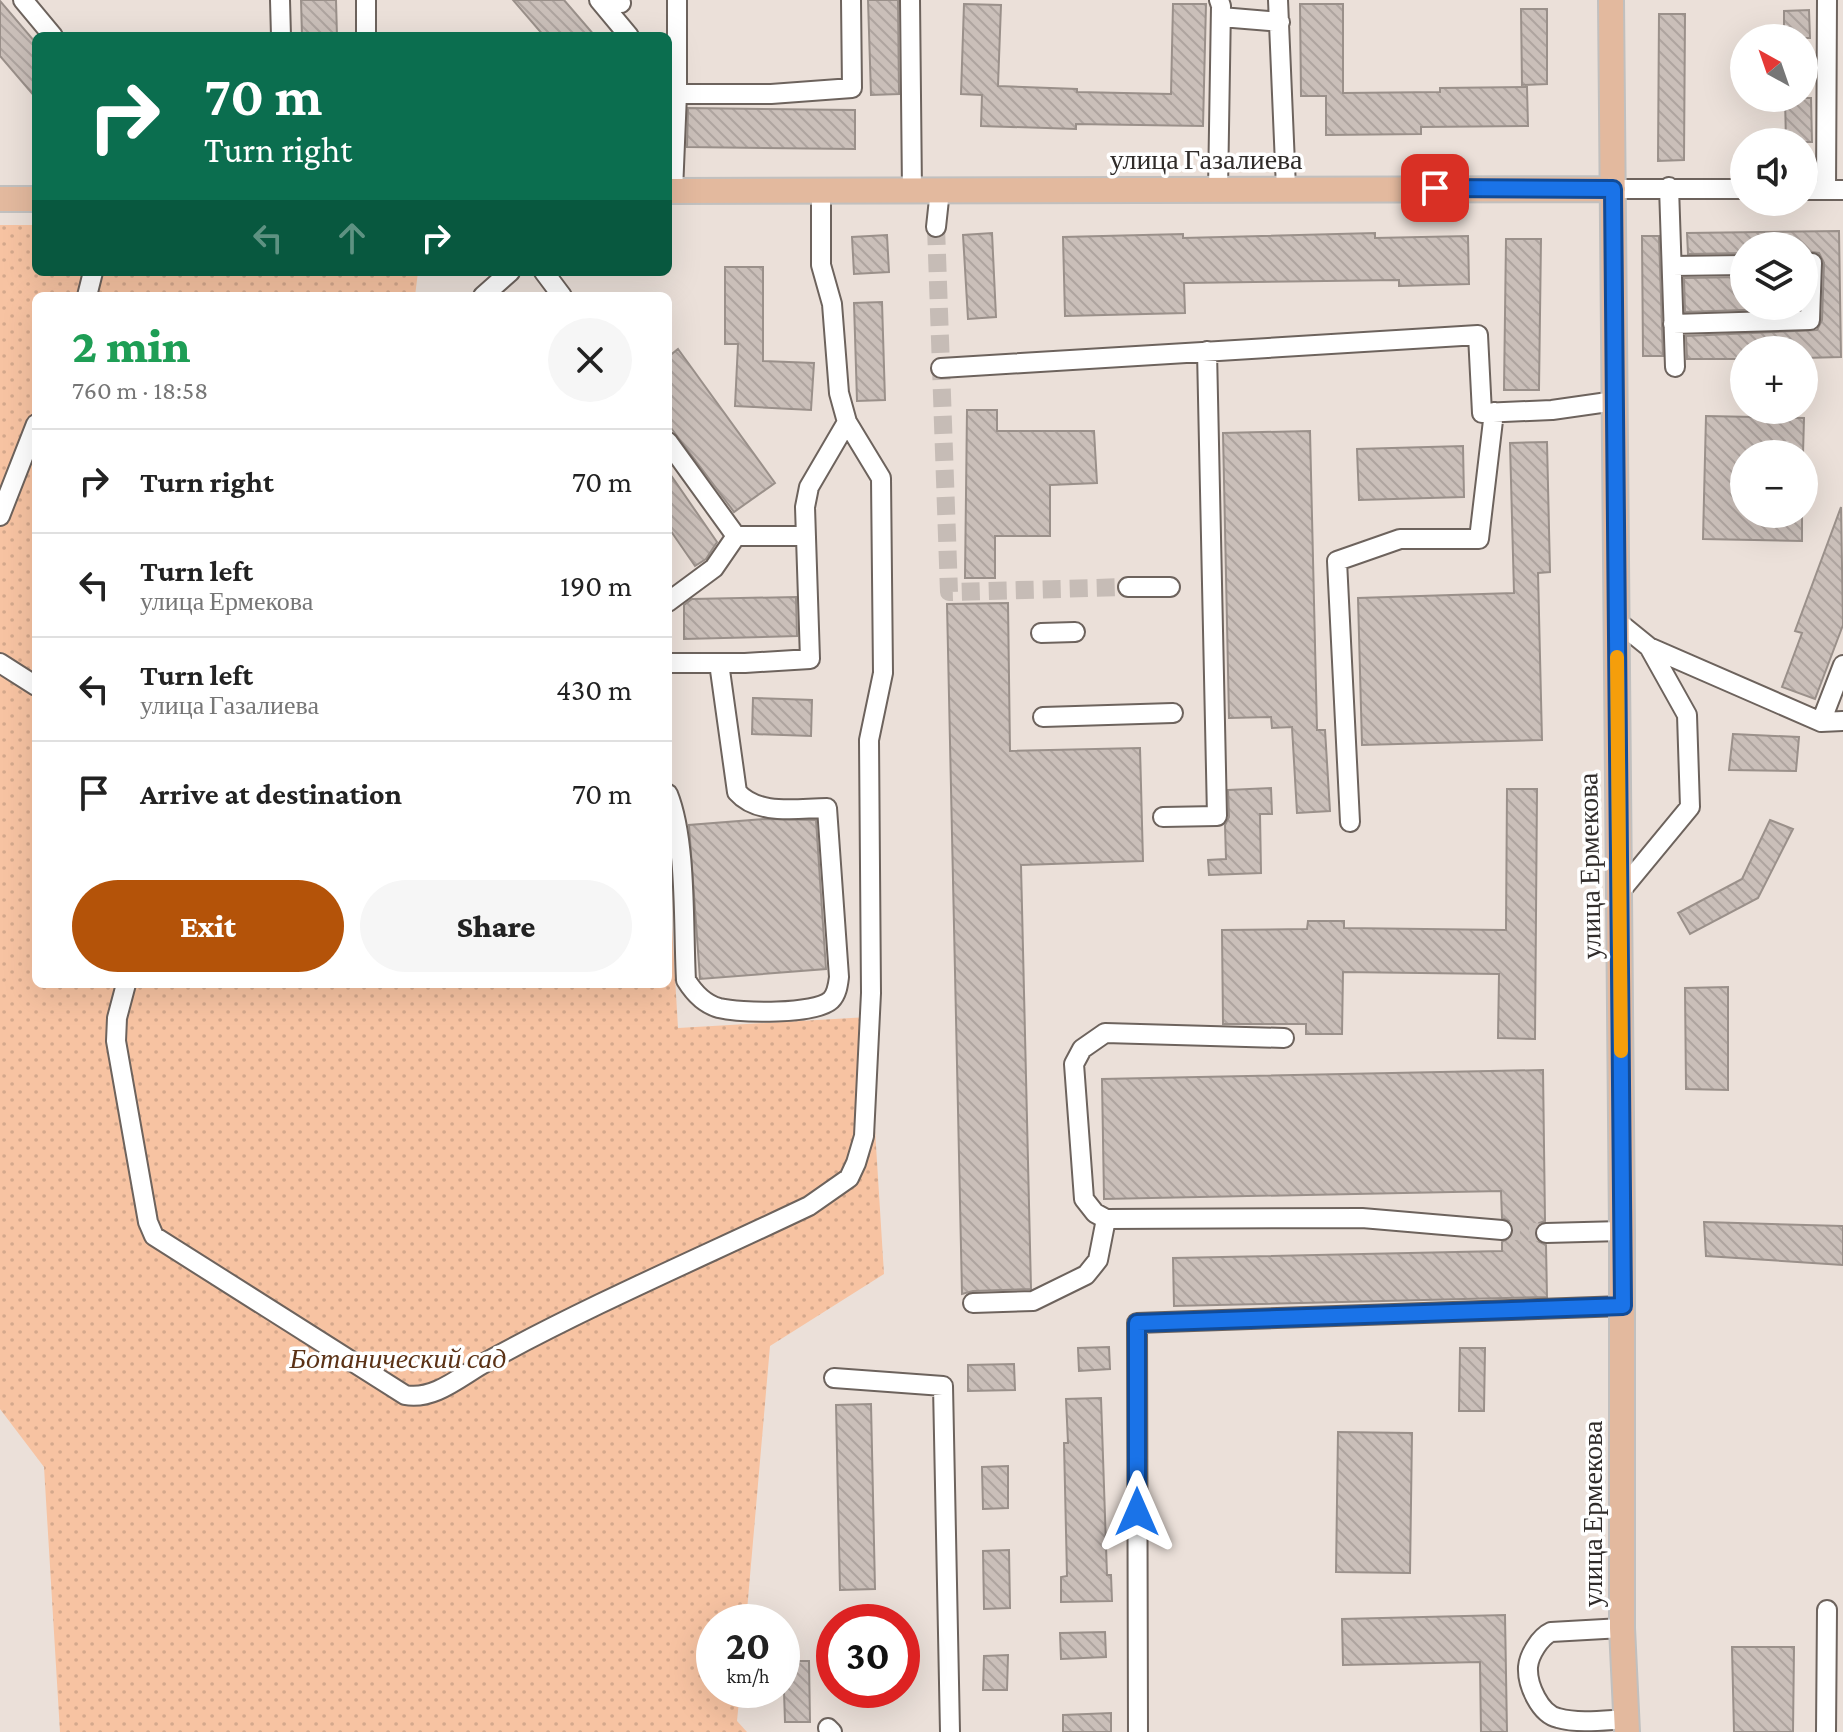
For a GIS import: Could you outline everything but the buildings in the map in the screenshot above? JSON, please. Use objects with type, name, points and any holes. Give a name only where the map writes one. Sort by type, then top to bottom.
[{"type":"main road","name":"улица Ермекова","points":[[1611,0],[1623,1306],[1622,1628],[1627,1726]]},
{"type":"main road","name":"улица Газалиева","points":[[672,191],[1613,189]]},
{"type":"main road","points":[[0,199],[32,199]]},
{"type":"street","points":[[23,0],[50,32]]},
{"type":"street","points":[[280,0],[281,32]]},
{"type":"street","points":[[366,0],[366,32]]},
{"type":"street","points":[[599,0],[626,32]]},
{"type":"street","points":[[672,122],[677,0]]},
{"type":"street","points":[[673,88],[771,94],[852,88],[851,0]]},
{"type":"street","points":[[910,0],[912,191]]},
{"type":"street","points":[[1278,0],[1286,188]]},
{"type":"street","points":[[1827,0],[1835,190]]},
{"type":"street","points":[[1218,190],[1220,9],[1280,22]]},
{"type":"street","points":[[1669,187],[1675,367]]},
{"type":"street","name":"улица Газалиева","points":[[1613,189],[1730,189]]},
{"type":"street","points":[[936,227],[940,190]]},
{"type":"street","points":[[125,988],[117,1018],[116,1041],[148,1222],[154,1236],[405,1395],[418,1397],[438,1390],[524,1341],[809,1206],[849,1178],[864,1136],[871,993],[869,740],[883,673],[881,478],[847,422],[839,393],[832,304],[821,265],[821,191]]},
{"type":"street","points":[[1672,266],[1730,265]]},
{"type":"street","points":[[488,292],[506,276]]},
{"type":"street","points":[[1673,324],[1810,320]]},
{"type":"street","points":[[941,368],[1478,335],[1482,413],[1552,410],[1615,401]]},
{"type":"street","points":[[1163,817],[1217,816],[1207,351]]},
{"type":"street","points":[[1350,822],[1337,561],[1400,539],[1479,539],[1494,412]]},
{"type":"street","points":[[672,660],[719,663],[810,659],[805,507],[809,487],[847,422]]},
{"type":"street","points":[[0,516],[32,434]]},
{"type":"street","points":[[672,448],[736,536]]},
{"type":"street","points":[[736,536],[806,536]]},
{"type":"street","points":[[672,599],[714,568],[736,536]]},
{"type":"street","points":[[1128,587],[1170,587]]},
{"type":"street","points":[[1617,621],[1649,647],[1821,722],[1843,721]]},
{"type":"street","points":[[1041,633],[1075,632]]},
{"type":"street","points":[[1619,893],[1690,807],[1687,715],[1649,647]]},
{"type":"street","points":[[0,663],[32,683]]},
{"type":"street","points":[[672,804],[679,836],[686,980],[693,991],[717,1007],[741,1010],[791,1010],[828,1002],[835,994],[839,977],[827,808],[756,807],[737,792],[719,663]]},
{"type":"street","points":[[1821,722],[1843,665]]},
{"type":"street","points":[[1043,717],[1173,713]]},
{"type":"street","points":[[1284,1038],[1105,1033],[1082,1049],[1074,1064],[1084,1199],[1095,1213],[1106,1219],[1362,1218],[1502,1230]]},
{"type":"street","points":[[973,1303],[1033,1301],[1086,1275],[1098,1260],[1106,1219]]},
{"type":"street","points":[[1546,1233],[1622,1231]]},
{"type":"street","points":[[1138,1732],[1137,1323],[1623,1306]]},
{"type":"street","points":[[834,1378],[943,1386],[950,1732]]},
{"type":"street","points":[[1826,1732],[1827,1610]]},
{"type":"street","points":[[1622,1628],[1551,1632],[1542,1637],[1528,1666],[1533,1694],[1545,1710],[1556,1718],[1627,1726]]},
{"type":"green space","name":"Ботанический сад","points":[[0,225],[32,225],[32,276],[418,276],[416,292],[32,292],[32,988],[672,988],[672,927],[678,1028],[868,1017],[884,1274],[770,1346],[748,1604],[696,1604],[696,1708],[738,1708],[737,1721],[747,1732],[60,1732],[44,1467],[0,1409]]},
{"type":"tunnel","points":[[936,227],[949,592],[1128,587]]},
{"type":"tunnel","points":[[1502,1230],[1546,1233]]},
{"type":"slow traffic","points":[[1617,657],[1621,1051]]},
{"type":"route","points":[[1137,1512],[1137,1323],[1623,1306],[1613,189],[1435,188]]}]
